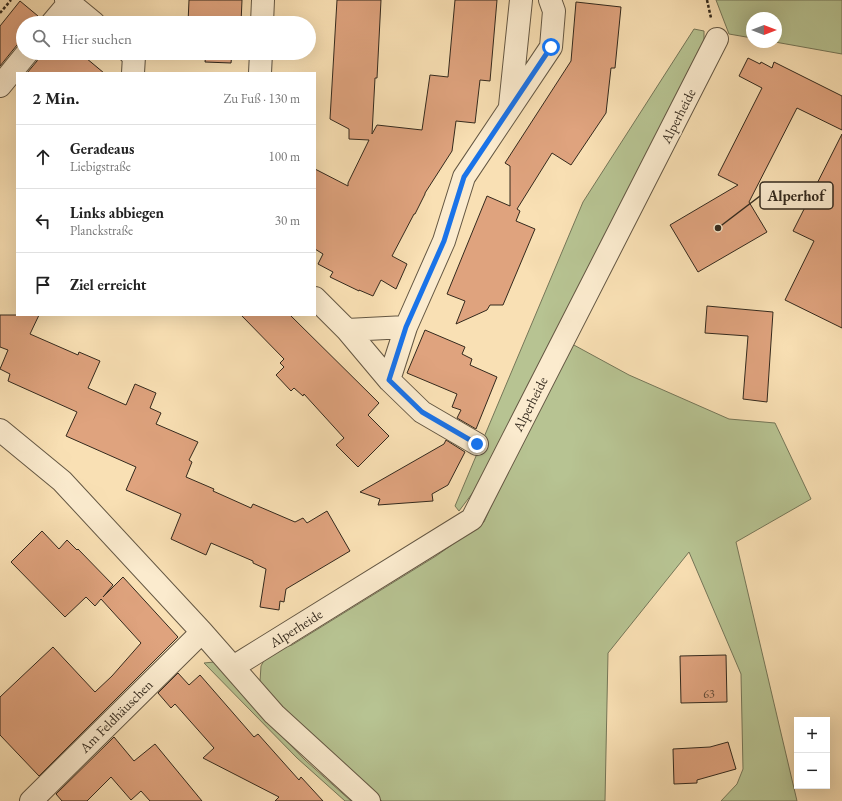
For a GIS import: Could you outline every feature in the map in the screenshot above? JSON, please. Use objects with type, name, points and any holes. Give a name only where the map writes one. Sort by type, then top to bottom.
[{"type":"street","points":[[262,16],[263,0]]},
{"type":"street","points":[[509,110],[521,0]]},
{"type":"street","points":[[389,380],[406,327],[444,241],[464,177],[551,47],[554,11],[550,0]]},
{"type":"street","points":[[57,16],[68,1],[86,16]]},
{"type":"street","name":"Alperheide","points":[[233,667],[472,519],[717,39]]},
{"type":"street","points":[[0,86],[21,60]]},
{"type":"street","points":[[133,72],[134,60]]},
{"type":"street","points":[[260,72],[261,60]]},
{"type":"street","points":[[316,299],[347,330],[389,380],[422,412],[477,444]]},
{"type":"street","points":[[347,330],[406,327]]},
{"type":"street","points":[[0,430],[62,481],[202,632],[274,714],[369,801]]},
{"type":"street","name":"Am Feldhäuschen","points":[[31,801],[202,632]]},
{"type":"path","points":[[0,13],[11,0]]},
{"type":"green space","points":[[716,0],[842,0],[842,54],[782,43],[782,12],[746,12],[746,37],[729,34]]},
{"type":"green space","points":[[694,29],[704,31],[704,44],[477,487],[459,511],[455,506],[583,202]]},
{"type":"green space","points":[[572,344],[629,375],[729,419],[775,423],[811,499],[736,542],[797,801],[721,801],[737,784],[743,769],[741,674],[689,552],[608,653],[605,801],[382,801],[318,745],[269,696],[260,681],[261,666],[268,653],[292,645],[436,556],[484,522],[517,446]]},
{"type":"green space","points":[[214,662],[305,760],[351,801],[345,801],[297,758],[204,663]]},
{"type":"building","points":[[189,0],[242,0],[241,16],[188,16]]},
{"type":"building","points":[[337,0],[381,0],[377,78],[375,78],[372,134],[377,125],[422,130],[430,75],[448,77],[455,0],[497,0],[490,81],[480,80],[475,123],[456,121],[452,151],[425,193],[392,256],[407,264],[396,289],[381,280],[373,296],[330,277],[333,272],[318,264],[323,254],[316,250],[316,170],[348,186],[348,183],[369,140],[349,139],[349,129],[330,119]]},
{"type":"building","points":[[20,1],[38,16],[16,16],[16,46],[0,66],[0,26]]},
{"type":"building","points":[[576,2],[621,7],[615,68],[611,68],[606,113],[571,165],[552,153],[517,209],[520,211],[516,221],[535,229],[503,305],[490,305],[487,310],[456,324],[465,301],[447,294],[487,196],[510,206],[510,166],[505,163],[571,61]]},
{"type":"building","points":[[748,58],[760,64],[761,62],[772,68],[774,62],[842,96],[842,130],[797,108],[749,202],[767,232],[698,272],[670,225],[738,185],[718,175],[762,88],[739,76]]},
{"type":"building","points":[[88,60],[103,72],[28,72],[37,61]]},
{"type":"building","points":[[205,60],[231,60],[231,63],[205,62]]},
{"type":"building","points":[[842,134],[842,328],[785,300],[814,241],[793,231]]},
{"type":"building","points":[[707,306],[773,312],[767,402],[743,399],[748,336],[705,333]]},
{"type":"building","points":[[0,315],[39,316],[30,334],[78,355],[79,352],[100,361],[88,388],[126,405],[135,384],[156,393],[150,408],[161,413],[156,424],[198,442],[189,460],[192,462],[186,477],[214,489],[213,491],[251,508],[253,504],[295,522],[303,518],[307,523],[327,511],[350,551],[286,589],[284,602],[280,601],[279,610],[260,607],[266,569],[253,563],[253,561],[211,543],[206,555],[171,539],[181,514],[126,490],[136,467],[66,436],[77,412],[8,381],[10,374],[0,369],[8,350],[0,347]]},
{"type":"building","points":[[242,316],[291,316],[379,403],[368,415],[389,436],[358,467],[336,445],[344,438],[304,394],[303,396],[294,388],[291,391],[276,375],[284,367],[280,363],[284,359]]},
{"type":"building","points":[[425,330],[465,347],[462,354],[472,359],[470,365],[497,377],[476,429],[457,418],[461,410],[452,407],[457,394],[407,373]]},
{"type":"building","points":[[446,440],[465,452],[448,485],[432,494],[433,501],[378,505],[380,499],[360,492],[444,444]]},
{"type":"building","points":[[42,531],[59,549],[67,540],[77,550],[78,549],[113,585],[103,597],[123,577],[178,637],[39,776],[0,735],[0,697],[53,647],[95,692],[112,676],[141,643],[101,599],[95,606],[86,597],[65,617],[11,562]]},
{"type":"building","points":[[726,655],[727,702],[681,703],[680,656]]},
{"type":"building","points":[[178,673],[189,685],[200,675],[254,737],[258,734],[299,780],[301,777],[323,801],[275,801],[279,797],[203,758],[214,748],[175,704],[171,708],[158,693]]},
{"type":"building","points":[[114,737],[134,761],[155,744],[202,801],[150,801],[141,791],[131,800],[111,777],[87,801],[62,801],[56,794]]},
{"type":"building","points":[[728,742],[736,769],[697,780],[697,783],[674,784],[673,749],[710,747]]},
{"type":"place","name":"Alperhof","points":[[718,228]]},
{"type":"route","points":[[477,444],[422,412],[389,380],[406,327],[444,241],[464,177],[551,47]]}]
